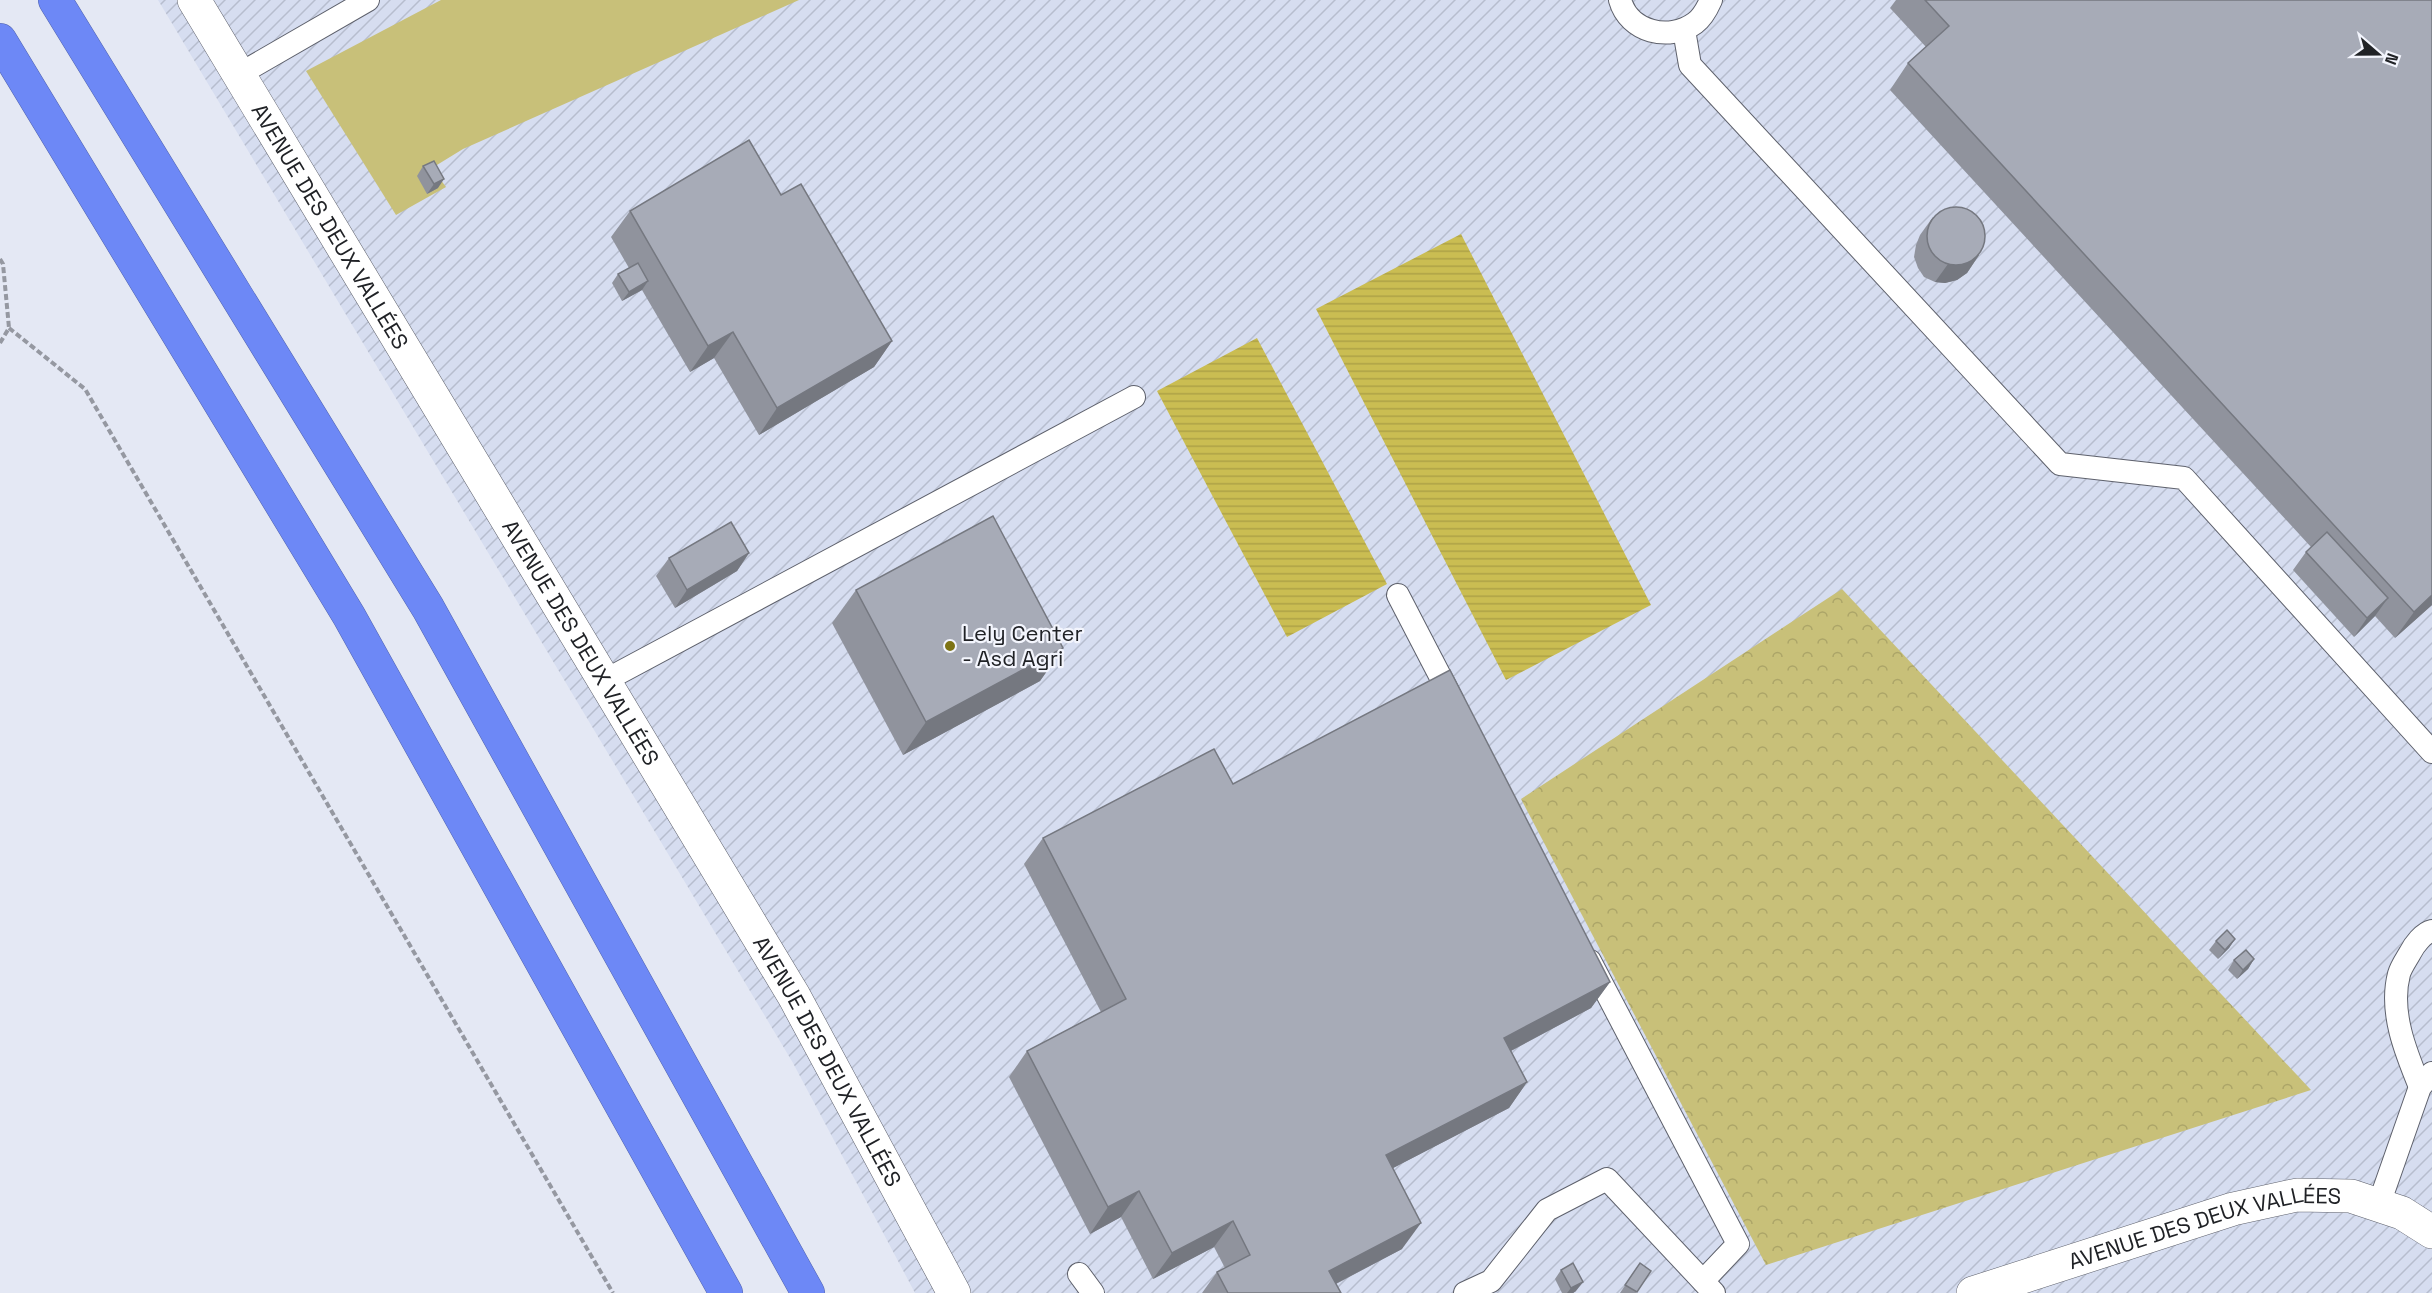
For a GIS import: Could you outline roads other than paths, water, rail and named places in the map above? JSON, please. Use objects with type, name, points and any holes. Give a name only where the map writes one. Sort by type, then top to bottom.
[{"type":"highway","points":[[55,0],[428,608],[808,1293]]},
{"type":"highway","points":[[0,40],[348,616],[726,1293]]},
{"type":"street","name":"AVENUE DES DEUX VALLÉES","points":[[194,0],[794,996],[954,1293]]},
{"type":"street","name":"AVENUE DES DEUX VALLÉES","points":[[1973,1293],[2233,1209],[2278,1198],[2326,1194],[2352,1196],[2402,1213],[2432,1232]]},
{"type":"lane","points":[[238,75],[368,0]]},
{"type":"lane","points":[[1620,0],[1629,17],[1641,27],[1655,33],[1670,34],[1684,30],[1697,22],[1711,0]]},
{"type":"lane","points":[[1684,30],[1690,65],[2060,464],[2184,478],[2432,752]]},
{"type":"lane","points":[[604,681],[1134,397]]},
{"type":"lane","points":[[1398,595],[1464,722]]},
{"type":"lane","points":[[2379,1204],[2426,1080],[2400,1029],[2397,1000],[2399,973],[2413,947],[2428,932],[2432,931]]},
{"type":"lane","points":[[1465,1293],[1491,1281],[1547,1210],[1607,1179],[1709,1287],[1738,1244],[1581,943]]},
{"type":"lane","points":[[1079,1274],[1093,1293]]},
{"type":"place","name":"Lely Center - Asd Agri","points":[[950,646]]}]
